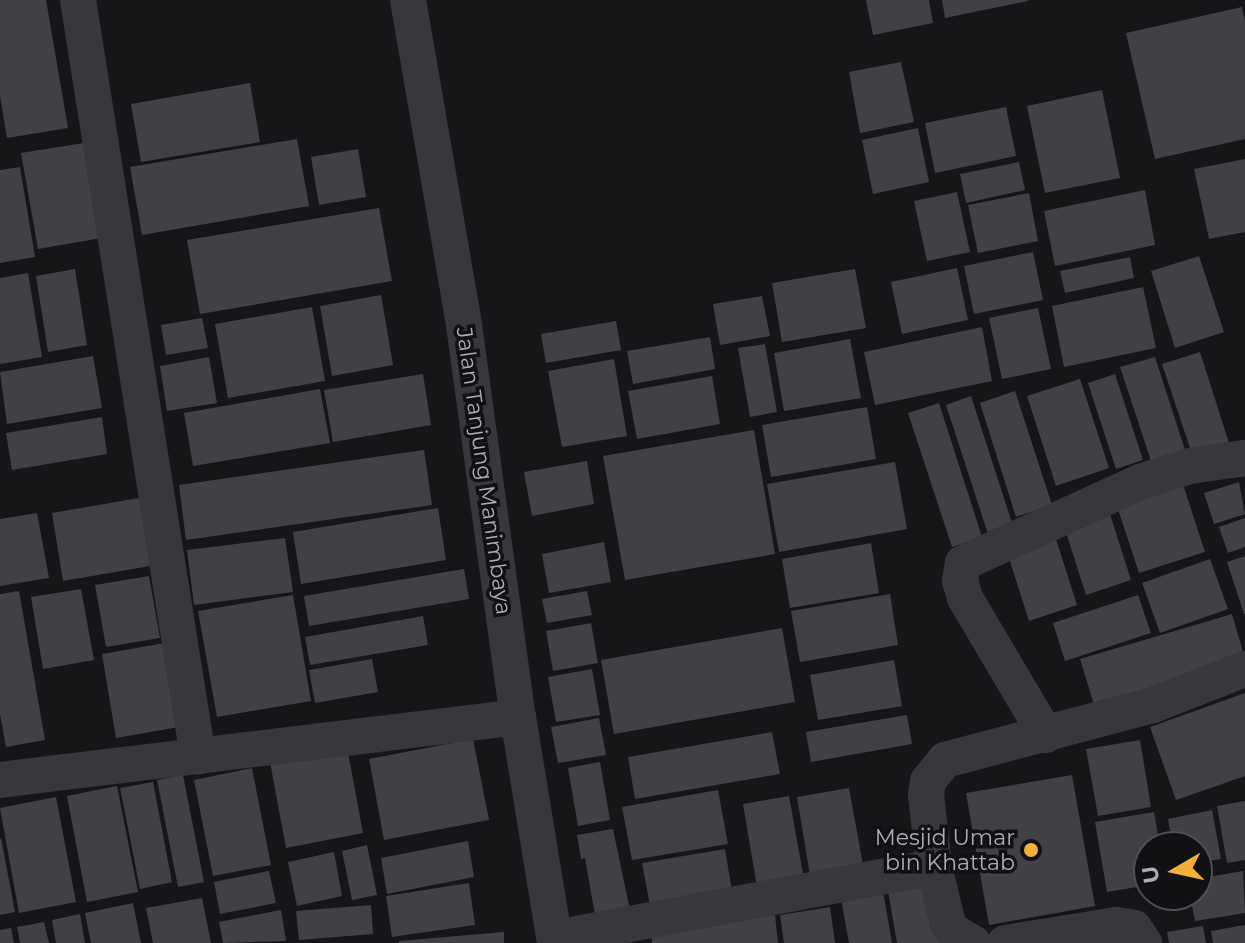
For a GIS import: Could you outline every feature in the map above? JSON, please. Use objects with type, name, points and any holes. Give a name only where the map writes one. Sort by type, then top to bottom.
[{"type":"street","points":[[78,0],[198,757]]},
{"type":"street","name":"Jalan Tanjung Manimbaya","points":[[408,0],[464,325],[518,717],[555,941]]},
{"type":"street","points":[[1046,735],[965,598],[960,581],[963,563],[1140,482],[1190,466],[1245,458]]},
{"type":"street","points":[[973,943],[954,932],[948,924],[934,867],[926,794],[928,781],[945,760],[1153,705],[1245,669]]},
{"type":"street","points":[[0,780],[518,717]]},
{"type":"street","points":[[555,941],[934,867]]},
{"type":"street","points":[[1005,943],[1044,940],[1116,925],[1134,928],[1144,943]]},
{"type":"building","points":[[0,0],[46,0],[68,128],[7,138],[0,96]]},
{"type":"building","points":[[866,0],[929,0],[933,23],[873,35]]},
{"type":"building","points":[[942,0],[1028,0],[1028,1],[945,18]]},
{"type":"building","points":[[1242,7],[1245,21],[1245,139],[1155,159],[1126,33]]},
{"type":"building","points":[[901,62],[914,122],[860,133],[849,72]]},
{"type":"building","points":[[250,83],[260,142],[141,162],[131,104]]},
{"type":"building","points":[[1102,90],[1120,178],[1045,193],[1027,106]]},
{"type":"building","points":[[1006,107],[1016,156],[935,173],[925,123]]},
{"type":"building","points":[[918,128],[929,182],[873,194],[862,140]]},
{"type":"building","points":[[297,139],[309,206],[142,235],[130,167]]},
{"type":"building","points":[[90,142],[107,237],[38,249],[21,153]]},
{"type":"building","points":[[358,149],[366,197],[319,205],[311,157]]},
{"type":"building","points":[[1245,159],[1245,232],[1209,239],[1194,169]]},
{"type":"building","points":[[1019,162],[1025,190],[966,203],[960,174]]},
{"type":"building","points":[[20,167],[35,257],[0,263],[0,170]]},
{"type":"building","points":[[1145,190],[1155,245],[1055,266],[1044,211]]},
{"type":"building","points":[[957,192],[970,252],[927,261],[914,201]]},
{"type":"building","points":[[1029,193],[1038,241],[978,253],[968,205]]},
{"type":"building","points":[[379,208],[392,281],[200,314],[187,240]]},
{"type":"building","points":[[1033,252],[1043,300],[974,314],[964,266]]},
{"type":"building","points":[[1199,256],[1224,332],[1175,348],[1151,271]]},
{"type":"building","points":[[1130,257],[1134,278],[1065,293],[1060,271]]},
{"type":"building","points":[[957,268],[968,320],[902,334],[891,282]]},
{"type":"building","points":[[75,269],[87,345],[48,352],[36,276]]},
{"type":"building","points":[[855,269],[866,328],[782,342],[772,283]]},
{"type":"building","points":[[28,273],[42,357],[0,364],[0,278]]},
{"type":"building","points":[[1143,287],[1156,348],[1064,367],[1052,306]]},
{"type":"building","points":[[381,295],[393,365],[332,376],[320,306]]},
{"type":"building","points":[[762,296],[770,336],[720,345],[713,304]]},
{"type":"building","points":[[312,307],[325,381],[228,398],[215,324]]},
{"type":"building","points":[[1038,308],[1051,369],[1002,379],[989,318]]},
{"type":"building","points":[[202,318],[208,348],[166,355],[161,325]]},
{"type":"building","points":[[616,321],[621,350],[546,363],[541,334]]},
{"type":"building","points":[[982,327],[992,381],[875,405],[864,352]]},
{"type":"building","points":[[710,337],[715,369],[633,384],[627,351]]},
{"type":"building","points":[[850,339],[861,398],[784,411],[774,353]]},
{"type":"building","points":[[765,344],[777,412],[750,417],[738,348]]},
{"type":"building","points":[[1200,352],[1229,443],[1192,454],[1162,364]]},
{"type":"building","points":[[93,356],[102,408],[7,424],[0,372]]},
{"type":"building","points":[[209,357],[217,403],[167,411],[160,366]]},
{"type":"building","points":[[1155,357],[1187,456],[1153,467],[1120,367]]},
{"type":"building","points":[[614,359],[627,436],[562,447],[548,371]]},
{"type":"building","points":[[423,374],[431,425],[333,442],[324,390]]},
{"type":"building","points":[[1115,374],[1143,460],[1116,469],[1088,383]]},
{"type":"building","points":[[712,376],[720,424],[637,439],[628,391]]},
{"type":"building","points":[[1080,379],[1109,468],[1056,486],[1027,396]]},
{"type":"building","points":[[320,389],[330,443],[193,466],[184,413]]},
{"type":"building","points":[[1015,391],[1052,505],[1016,517],[980,403]]},
{"type":"building","points":[[971,396],[1013,526],[988,534],[946,405]]},
{"type":"building","points":[[939,403],[982,537],[952,547],[908,413]]},
{"type":"building","points":[[867,407],[876,459],[771,477],[762,425]]},
{"type":"building","points":[[102,417],[107,454],[12,470],[6,433]]},
{"type":"building","points":[[754,430],[775,554],[625,580],[603,456]]},
{"type":"building","points":[[424,450],[432,505],[186,540],[179,485]]},
{"type":"building","points":[[587,461],[594,504],[532,516],[524,472]]},
{"type":"building","points":[[895,462],[907,529],[779,552],[767,484]]},
{"type":"building","points":[[1180,475],[1205,552],[1139,573],[1114,497]]},
{"type":"building","points":[[1239,482],[1245,514],[1214,524],[1204,493]]},
{"type":"building","points":[[145,497],[156,565],[63,581],[52,513]]},
{"type":"building","points":[[438,508],[446,560],[301,584],[293,532]]},
{"type":"building","points":[[1109,511],[1131,580],[1086,595],[1064,526]]},
{"type":"building","points":[[37,513],[49,578],[0,586],[0,519]]},
{"type":"building","points":[[1245,518],[1245,547],[1228,553],[1219,527]]},
{"type":"building","points":[[1055,536],[1077,605],[1029,621],[1007,552]]},
{"type":"building","points":[[285,538],[293,592],[194,605],[187,550]]},
{"type":"building","points":[[604,542],[611,582],[549,593],[542,554]]},
{"type":"building","points":[[871,543],[879,593],[790,608],[782,559]]},
{"type":"building","points":[[1245,556],[1245,614],[1244,614],[1227,562]]},
{"type":"building","points":[[1210,559],[1228,609],[1160,633],[1142,583]]},
{"type":"building","points":[[464,569],[469,599],[309,626],[304,596]]},
{"type":"building","points":[[149,576],[160,638],[106,647],[95,585]]},
{"type":"building","points":[[81,589],[94,660],[43,669],[31,597]]},
{"type":"building","points":[[19,591],[45,740],[6,747],[0,714],[0,594]]},
{"type":"building","points":[[587,591],[592,615],[547,623],[542,599]]},
{"type":"building","points":[[890,594],[898,645],[800,662],[791,611]]},
{"type":"building","points":[[293,595],[311,701],[217,717],[198,611]]},
{"type":"building","points":[[1138,595],[1151,633],[1065,661],[1053,623]]},
{"type":"building","points":[[1232,614],[1245,659],[1095,708],[1080,659]]},
{"type":"building","points":[[423,616],[428,645],[310,665],[305,637]]},
{"type":"building","points":[[591,623],[598,663],[553,671],[546,631]]},
{"type":"building","points":[[782,628],[795,702],[614,734],[601,660]]},
{"type":"building","points":[[171,642],[185,726],[116,738],[102,654]]},
{"type":"building","points":[[372,659],[378,692],[315,703],[309,670]]},
{"type":"building","points":[[894,660],[902,706],[818,720],[810,675]]},
{"type":"building","points":[[592,669],[600,715],[556,722],[548,677]]},
{"type":"building","points":[[1245,693],[1245,776],[1176,800],[1150,727]]},
{"type":"building","points":[[907,715],[912,744],[811,762],[806,732]]},
{"type":"building","points":[[599,718],[606,755],[558,763],[551,727]]},
{"type":"building","points":[[772,732],[780,774],[635,799],[628,757]]},
{"type":"building","points":[[473,739],[489,820],[384,840],[369,759]]},
{"type":"building","points":[[1140,740],[1151,807],[1098,816],[1086,749]]},
{"type":"building","points":[[347,747],[363,833],[286,848],[270,762]]},
{"type":"building","points":[[600,762],[610,820],[578,826],[568,768]]},
{"type":"building","points":[[252,768],[271,865],[213,876],[194,780]]},
{"type":"building","points":[[183,775],[204,882],[178,887],[157,780]]},
{"type":"building","name":"Mesjid Umar bin Khattab","points":[[1072,775],[1095,906],[989,925],[966,793]]},
{"type":"building","points":[[153,782],[172,882],[140,889],[120,788]]},
{"type":"building","points":[[117,786],[138,892],[87,902],[67,796]]},
{"type":"building","points":[[849,788],[863,865],[810,875],[797,797]]},
{"type":"building","points":[[718,790],[728,844],[632,860],[622,807]]},
{"type":"building","points":[[789,796],[805,885],[758,893],[743,804]]},
{"type":"building","points":[[56,797],[76,902],[19,913],[0,808]]},
{"type":"building","points":[[1245,801],[1245,860],[1227,863],[1217,806]]},
{"type":"building","points":[[1212,810],[1221,859],[1213,860],[1213,831],[1170,831],[1168,819]]},
{"type":"building","points":[[1154,812],[1157,831],[1133,831],[1133,888],[1107,892],[1095,822]]},
{"type":"building","points":[[613,829],[631,915],[596,921],[585,858],[581,859],[577,835]]},
{"type":"building","points":[[0,839],[15,912],[0,915]]},
{"type":"building","points":[[468,841],[474,877],[387,894],[381,858]]},
{"type":"building","points":[[367,845],[377,895],[352,900],[342,851]]},
{"type":"building","points":[[725,849],[733,897],[651,911],[642,863]]},
{"type":"building","points":[[334,852],[342,896],[297,906],[288,862]]},
{"type":"building","points":[[269,871],[276,903],[220,914],[214,882]]},
{"type":"building","points":[[1243,871],[1245,913],[1195,921],[1193,911],[1213,911],[1213,876]]},
{"type":"building","points":[[469,883],[475,925],[392,937],[386,896]]},
{"type":"building","points":[[930,884],[940,943],[897,943],[888,891]]},
{"type":"building","points":[[883,891],[892,943],[849,943],[841,899]]},
{"type":"building","points":[[202,898],[211,943],[153,943],[146,908]]},
{"type":"building","points":[[133,903],[141,943],[91,943],[85,913]]},
{"type":"building","points":[[371,905],[373,934],[299,940],[296,911]]},
{"type":"building","points":[[830,907],[835,943],[784,943],[780,915]]},
{"type":"building","points":[[281,910],[286,941],[223,943],[219,922]]},
{"type":"building","points":[[80,914],[85,943],[56,943],[52,920]]},
{"type":"building","points":[[775,915],[778,943],[652,943],[651,929]]},
{"type":"building","points":[[44,922],[49,943],[20,943],[17,927]]},
{"type":"building","points":[[1245,925],[1245,943],[1213,943],[1211,931]]},
{"type":"building","points":[[1203,926],[1206,943],[1169,943],[1167,932]]},
{"type":"building","points":[[11,928],[14,943],[0,943],[0,930]]},
{"type":"building","points":[[504,932],[504,943],[399,943],[399,941]]},
{"type":"place","name":"Mesjid Umar bin Khattab","points":[[1031,850]]}]
